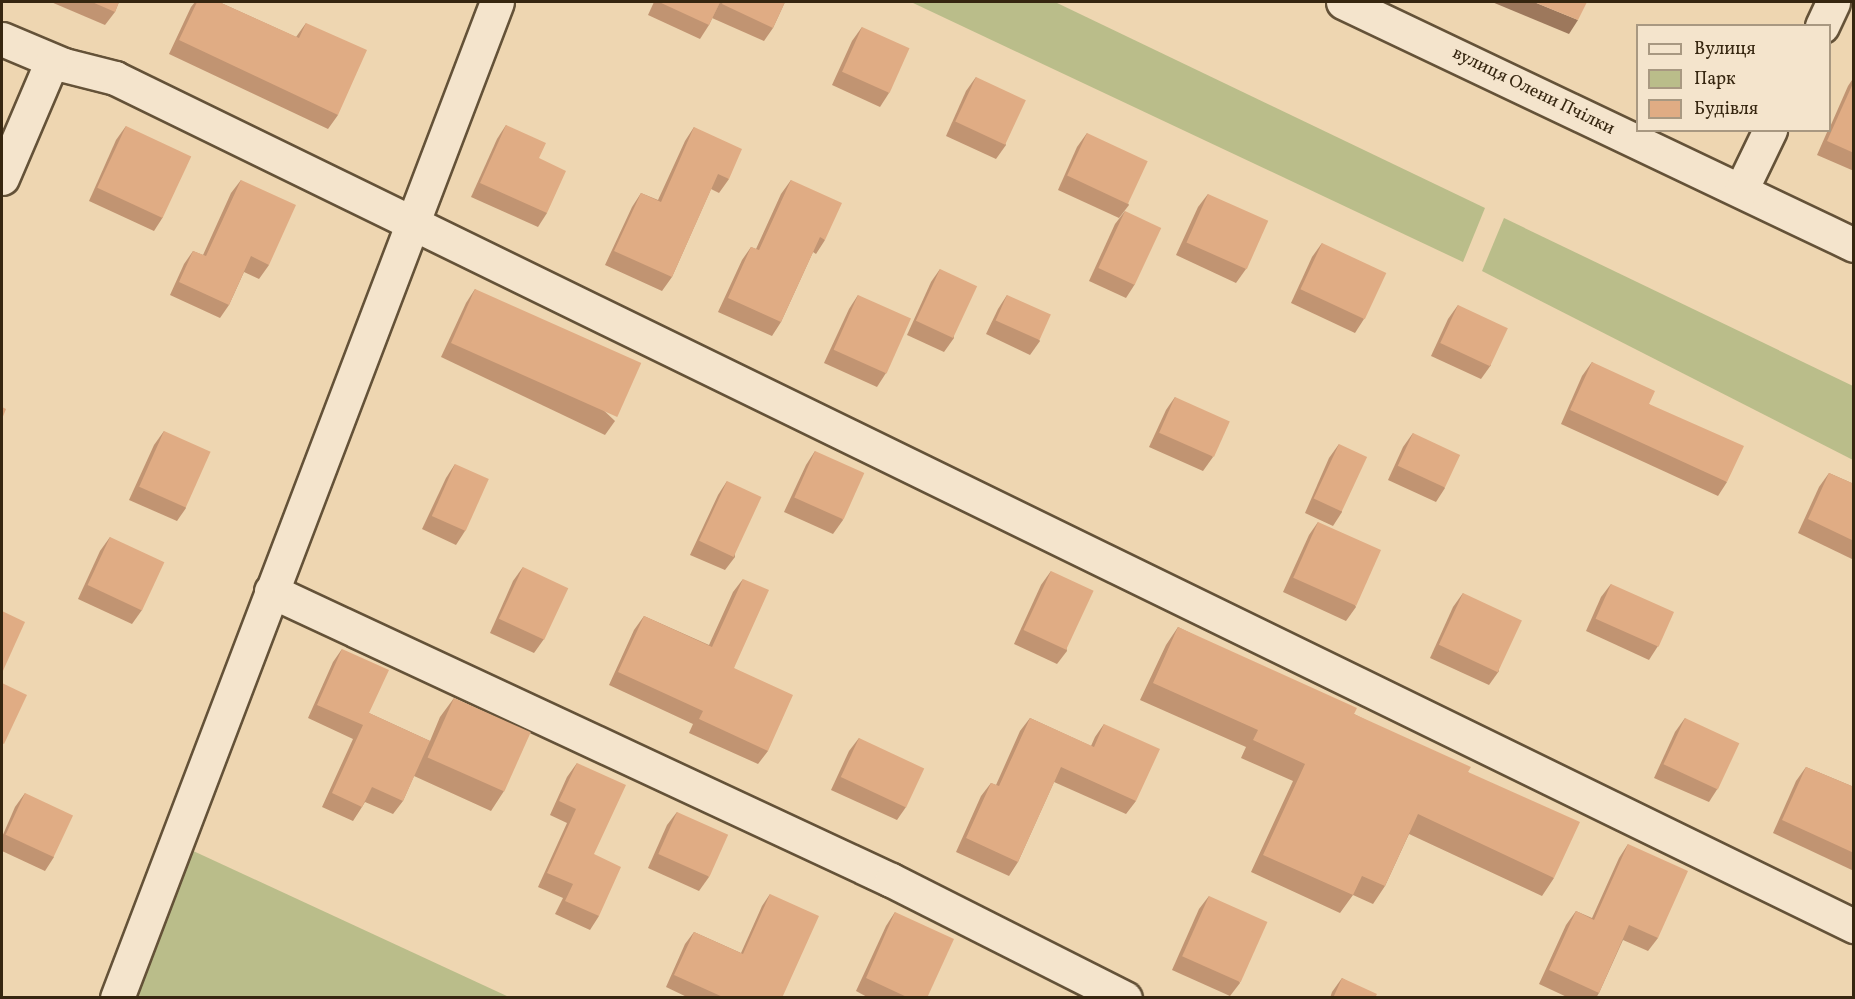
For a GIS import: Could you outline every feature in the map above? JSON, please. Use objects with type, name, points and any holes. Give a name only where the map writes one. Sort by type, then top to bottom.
[{"type":"street","points":[[117,998],[497,2]]},
{"type":"street","name":"вулиця Олени Пчілки","points":[[1343,2],[1854,245]]},
{"type":"street","points":[[1822,24],[1833,2]]},
{"type":"street","points":[[2,39],[52,61],[115,78],[410,225],[1442,722],[1854,926]]},
{"type":"street","points":[[2,178],[52,61]]},
{"type":"street","points":[[1741,190],[1769,132]]},
{"type":"street","points":[[271,591],[891,880],[1125,998]]},
{"type":"green space","points":[[911,2],[1055,2],[1485,208],[1463,262]]},
{"type":"green space","points":[[1504,218],[1853,386],[1853,460],[1482,271]]},
{"type":"green space","points":[[176,843],[509,997],[117,998]]},
{"type":"building","points":[[92,2],[119,2],[115,12]]},
{"type":"building","points":[[197,2],[219,2],[299,38],[306,23],[367,50],[338,115],[179,40]]},
{"type":"building","points":[[659,2],[720,2],[709,25]]},
{"type":"building","points":[[723,2],[785,2],[773,28],[722,4]]},
{"type":"building","points":[[1534,2],[1587,2],[1578,20]]},
{"type":"building","points":[[862,27],[910,48],[890,93],[842,72]]},
{"type":"building","points":[[976,77],[1026,100],[1005,145],[955,121]]},
{"type":"building","points":[[1854,81],[1854,153],[1827,141]]},
{"type":"building","points":[[506,125],[546,143],[539,158],[566,171],[547,213],[480,183]]},
{"type":"building","points":[[126,126],[191,156],[163,218],[97,188]]},
{"type":"building","points":[[694,127],[742,149],[729,179],[718,174],[672,277],[614,251],[641,193],[661,202]]},
{"type":"building","points":[[1087,133],[1148,161],[1128,204],[1067,176]]},
{"type":"building","points":[[241,180],[296,205],[269,265],[251,256],[229,305],[179,282],[193,251],[206,256]]},
{"type":"building","points":[[791,180],[842,203],[825,240],[820,237],[781,322],[728,298],[751,247],[759,250]]},
{"type":"building","points":[[1208,194],[1268,221],[1247,269],[1186,242]]},
{"type":"building","points":[[1125,211],[1161,228],[1135,285],[1098,268]]},
{"type":"building","points":[[1322,243],[1386,273],[1365,319],[1300,289]]},
{"type":"building","points":[[940,269],[977,286],[953,338],[916,321]]},
{"type":"building","points":[[475,289],[641,363],[617,417],[451,343]]},
{"type":"building","points":[[858,295],[911,319],[887,373],[834,350]]},
{"type":"building","points":[[1007,295],[1051,315],[1039,340],[996,321]]},
{"type":"building","points":[[1458,305],[1508,328],[1490,366],[1440,343]]},
{"type":"building","points":[[1592,362],[1655,391],[1649,404],[1744,446],[1727,482],[1570,410]]},
{"type":"building","points":[[1175,397],[1230,421],[1214,457],[1159,433]]},
{"type":"building","points":[[2,407],[6,409],[2,419]]},
{"type":"building","points":[[164,431],[211,452],[186,507],[139,487]]},
{"type":"building","points":[[1413,433],[1460,455],[1445,488],[1398,466]]},
{"type":"building","points":[[1339,444],[1367,457],[1342,511],[1314,498]]},
{"type":"building","points":[[815,451],[864,473],[844,520],[794,498]]},
{"type":"building","points":[[455,464],[489,479],[466,531],[432,516]]},
{"type":"building","points":[[1829,473],[1854,484],[1854,541],[1808,519]]},
{"type":"building","points":[[727,481],[761,497],[734,557],[699,541]]},
{"type":"building","points":[[1318,522],[1381,550],[1356,606],[1293,578]]},
{"type":"building","points":[[110,537],[164,562],[142,610],[88,585]]},
{"type":"building","points":[[523,567],[568,588],[544,640],[499,619]]},
{"type":"building","points":[[1051,571],[1094,591],[1066,650],[1024,630]]},
{"type":"building","points":[[743,579],[769,590],[734,668],[793,695],[768,751],[699,719],[703,711],[618,672],[644,616],[712,647]]},
{"type":"building","points":[[1611,584],[1674,612],[1659,647],[1596,619]]},
{"type":"building","points":[[1463,593],[1522,620],[1498,672],[1439,645]]},
{"type":"building","points":[[2,611],[25,622],[2,673]]},
{"type":"building","points":[[1178,627],[1357,708],[1354,714],[1471,767],[1468,772],[1580,822],[1554,878],[1418,814],[1385,886],[1362,876],[1353,895],[1263,855],[1305,764],[1253,740],[1258,730],[1153,683]]},
{"type":"building","points":[[342,649],[389,670],[369,713],[430,741],[403,801],[372,787],[362,807],[332,793],[363,725],[317,705]]},
{"type":"building","points":[[2,683],[27,695],[4,744],[2,743]]},
{"type":"building","points":[[454,698],[531,732],[504,792],[428,757]]},
{"type":"building","points":[[1030,718],[1094,747],[1104,724],[1160,749],[1136,801],[1061,767],[1018,862],[966,838],[991,783],[999,786]]},
{"type":"building","points":[[1685,718],[1739,743],[1718,790],[1663,764]]},
{"type":"building","points":[[859,738],[924,768],[906,807],[841,777]]},
{"type":"building","points":[[577,763],[626,785],[594,854],[621,867],[599,916],[565,901],[573,884],[547,873],[576,809],[559,801]]},
{"type":"building","points":[[1806,767],[1854,787],[1854,853],[1782,820]]},
{"type":"building","points":[[25,793],[73,815],[54,857],[6,835]]},
{"type":"building","points":[[677,812],[728,835],[709,877],[658,854]]},
{"type":"building","points":[[1628,844],[1688,871],[1658,938],[1629,925],[1599,993],[1549,970],[1576,911],[1594,920]]},
{"type":"building","points":[[770,894],[819,916],[782,998],[725,998],[674,975],[694,932],[743,954]]},
{"type":"building","points":[[1209,896],[1267,922],[1241,982],[1182,956]]},
{"type":"building","points":[[895,912],[954,939],[927,998],[909,998],[866,978]]},
{"type":"building","points":[[1342,978],[1377,994],[1375,998],[1333,998]]}]
